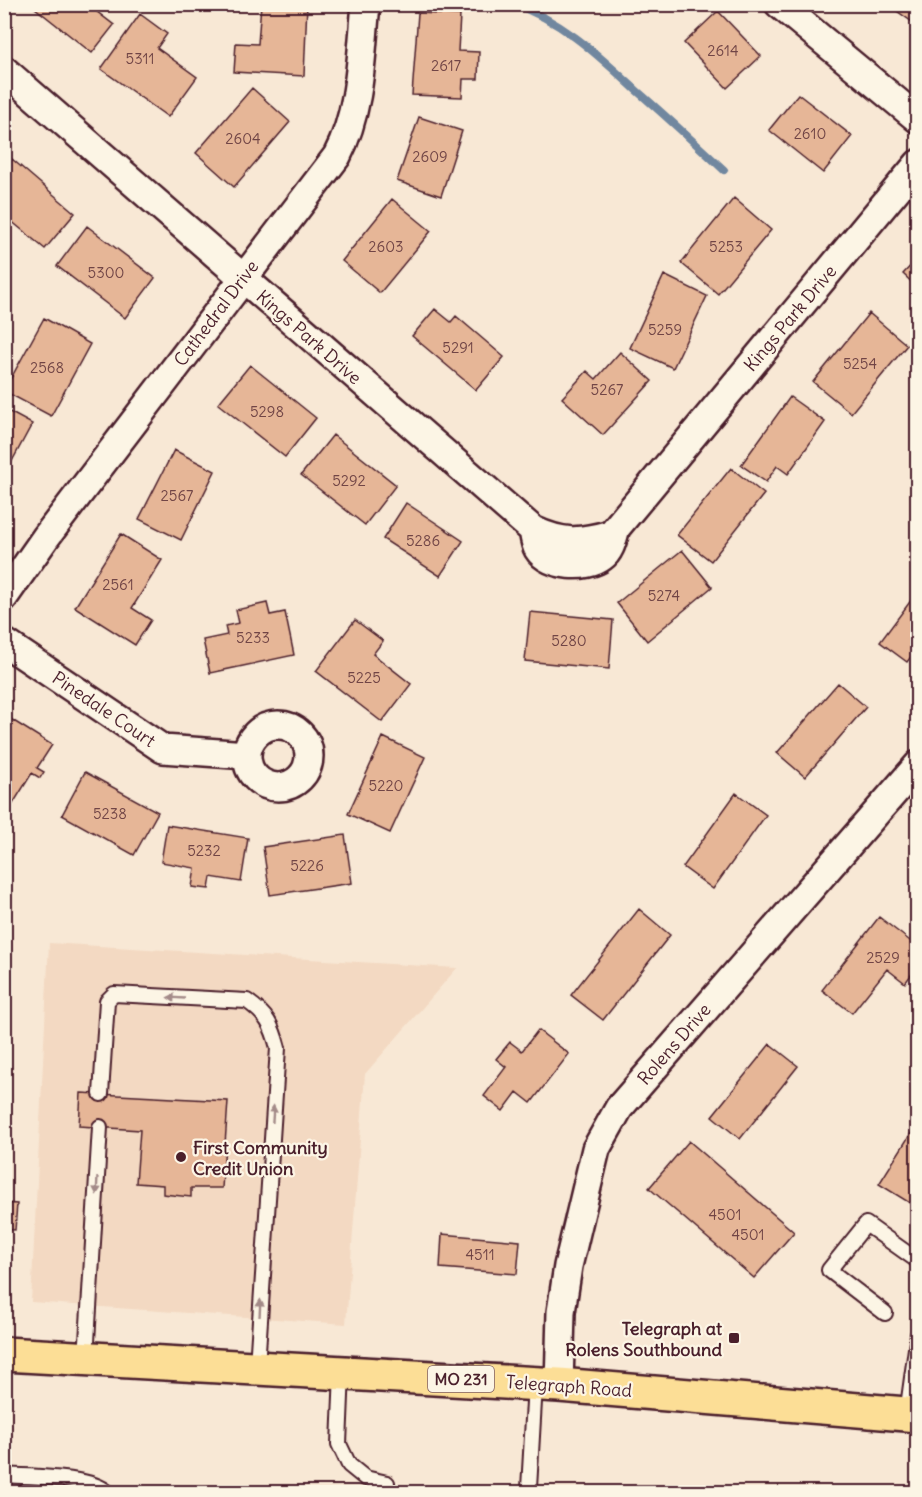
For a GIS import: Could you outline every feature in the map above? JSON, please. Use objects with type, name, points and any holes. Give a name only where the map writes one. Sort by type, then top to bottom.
[{"type":"main road","name":"Telegraph Road","points":[[4,1354],[257,1366],[547,1384],[912,1415]]},
{"type":"street","name":"Cathedral Drive","points":[[4,597],[46,537],[337,156],[346,138],[357,92],[366,4]]},
{"type":"street","points":[[779,4],[918,119]]},
{"type":"street","name":"Kings Park Drive","points":[[4,70],[533,530],[552,540],[585,541],[611,534],[918,164]]},
{"type":"street","name":"Pinedale Court","points":[[4,642],[163,749],[247,756]]},
{"type":"street","name":"Rolens Drive","points":[[547,1384],[568,1266],[596,1149],[619,1108],[918,765]]},
{"type":"lane","points":[[102,1094],[107,1001],[114,994],[248,1001],[261,1010],[273,1028],[278,1048],[257,1366]]},
{"type":"lane","points":[[87,1358],[100,1127]]},
{"type":"lane","points":[[885,1313],[829,1270],[866,1224],[918,1261]]},
{"type":"lane","points":[[912,1415],[918,1334]]},
{"type":"lane","points":[[342,1371],[339,1444],[349,1465],[365,1478],[387,1483]]},
{"type":"lane","points":[[529,1488],[547,1384]]},
{"type":"lane","points":[[4,1475],[78,1481],[95,1484],[107,1492]]},
{"type":"shaded area","points":[[49,943],[457,968],[365,1074],[346,1324],[31,1302]]},
{"type":"building","points":[[30,4],[101,4],[96,11],[114,25],[92,53]]},
{"type":"building","points":[[261,4],[307,4],[304,76],[234,72],[236,43],[258,44]]},
{"type":"building","points":[[887,4],[918,4],[918,26]]},
{"type":"building","points":[[718,11],[761,56],[727,88],[684,43]]},
{"type":"building","points":[[418,13],[460,15],[458,51],[479,52],[478,79],[463,79],[462,97],[412,95]]},
{"type":"building","points":[[140,14],[167,34],[157,48],[197,77],[168,117],[101,69]]},
{"type":"building","points":[[252,88],[290,122],[234,187],[196,153]]},
{"type":"building","points":[[798,94],[852,136],[823,173],[769,130]]},
{"type":"building","points":[[419,117],[462,131],[441,196],[397,181]]},
{"type":"building","points":[[12,159],[75,213],[45,249],[4,215],[4,168]]},
{"type":"building","points":[[734,198],[771,230],[718,294],[681,263]]},
{"type":"building","points":[[392,199],[431,231],[380,293],[342,261]]},
{"type":"building","points":[[87,226],[155,278],[125,318],[57,266]]},
{"type":"building","points":[[918,258],[918,288],[903,274]]},
{"type":"building","points":[[664,275],[707,296],[673,368],[630,348]]},
{"type":"building","points":[[435,309],[451,322],[456,316],[504,357],[476,390],[412,336]]},
{"type":"building","points":[[869,313],[907,345],[851,413],[813,382]]},
{"type":"building","points":[[44,318],[90,344],[51,416],[4,391]]},
{"type":"building","points":[[620,352],[652,381],[603,435],[562,398],[587,371],[596,379]]},
{"type":"building","points":[[250,365],[316,418],[285,457],[218,404]]},
{"type":"building","points":[[790,397],[825,422],[788,474],[777,466],[766,482],[741,465]]},
{"type":"building","points":[[4,409],[32,424],[4,476]]},
{"type":"building","points":[[333,435],[396,485],[365,525],[301,475]]},
{"type":"building","points":[[174,450],[215,471],[181,540],[139,519]]},
{"type":"building","points":[[731,468],[764,494],[711,561],[677,535]]},
{"type":"building","points":[[406,503],[463,541],[440,576],[383,539]]},
{"type":"building","points":[[121,534],[162,560],[132,608],[151,620],[135,645],[75,607]]},
{"type":"building","points":[[682,550],[712,587],[647,641],[617,603]]},
{"type":"building","points":[[918,591],[918,648],[907,662],[880,642]]},
{"type":"building","points":[[267,603],[270,615],[285,612],[294,655],[210,673],[203,640],[227,635],[225,626],[239,623],[236,610]]},
{"type":"building","points":[[530,612],[613,620],[609,669],[525,661]]},
{"type":"building","points":[[355,620],[383,641],[373,654],[411,684],[382,722],[316,671]]},
{"type":"building","points":[[838,683],[866,707],[805,777],[777,753]]},
{"type":"building","points":[[9,718],[52,745],[37,768],[44,772],[40,778],[32,773],[6,815],[4,725]]},
{"type":"building","points":[[383,737],[425,757],[390,833],[348,814]]},
{"type":"building","points":[[85,772],[158,812],[134,855],[62,815]]},
{"type":"building","points":[[736,793],[766,815],[713,889],[683,867]]},
{"type":"building","points":[[167,825],[248,838],[241,882],[211,877],[209,889],[192,887],[195,868],[161,862]]},
{"type":"building","points":[[345,835],[352,883],[270,895],[263,847]]},
{"type":"building","points":[[639,909],[670,935],[603,1020],[571,995]]},
{"type":"building","points":[[879,917],[918,947],[918,966],[905,983],[887,969],[852,1013],[822,990]]},
{"type":"building","points":[[538,1030],[569,1054],[531,1103],[517,1092],[503,1111],[484,1096],[506,1067],[496,1059],[510,1042],[522,1051]]},
{"type":"building","points":[[770,1044],[798,1066],[740,1139],[712,1116]]},
{"type":"building","name":"First Community Credit Union","points":[[81,1093],[228,1101],[222,1188],[191,1188],[191,1197],[163,1194],[163,1185],[136,1183],[140,1130],[79,1126]]},
{"type":"building","points":[[918,1122],[918,1208],[879,1184]]},
{"type":"building","points":[[689,1141],[794,1232],[754,1278],[649,1188]]},
{"type":"building","points":[[4,1203],[17,1204],[15,1230],[4,1229]]},
{"type":"building","points":[[442,1234],[520,1241],[517,1274],[440,1268]]},
{"type":"waterway","points":[[513,4],[548,19],[579,40],[724,170]]},
{"type":"place","name":"First Community Credit Union","points":[[181,1157]]},
{"type":"place","name":"Telegraph at Rolens Southbound","points":[[734,1338]]}]
